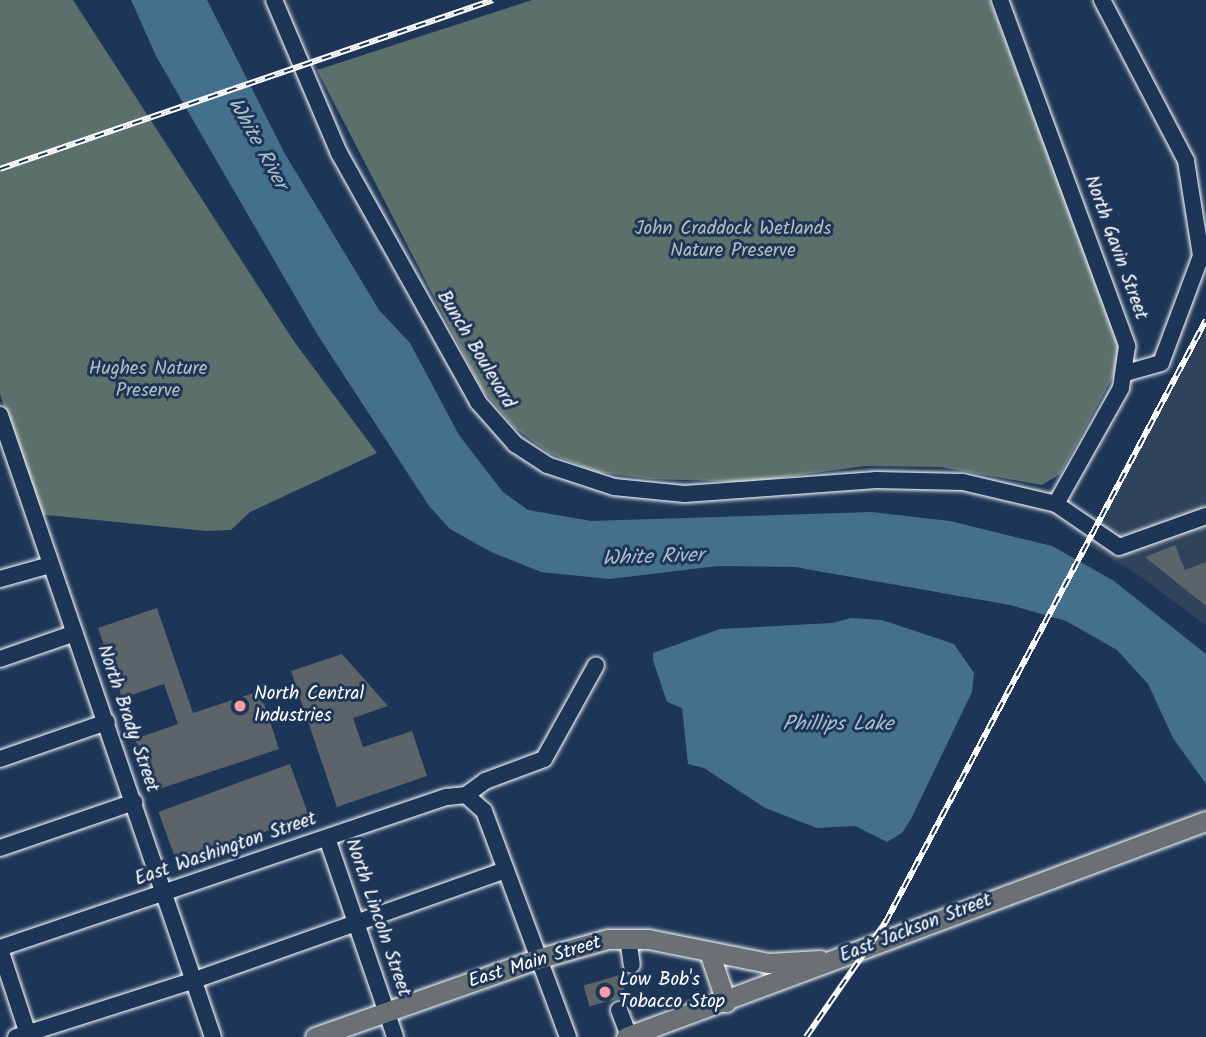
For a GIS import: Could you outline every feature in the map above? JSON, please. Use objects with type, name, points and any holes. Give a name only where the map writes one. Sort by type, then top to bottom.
[{"type":"main road","name":"East Jackson Street","points":[[627,1037],[1205,821]]},
{"type":"main road","name":"East Main Street","points":[[315,1037],[537,959],[628,938],[768,963],[844,957]]},
{"type":"main road","points":[[709,952],[726,1002]]},
{"type":"street","name":"Bunch Boulevard","points":[[274,0],[339,153],[386,240],[478,402],[528,454],[589,482],[642,491],[724,494],[936,479],[981,485],[1056,504]]},
{"type":"street","name":"North Gavin Street","points":[[1000,0],[1109,289],[1127,346],[1126,373]]},
{"type":"street","points":[[1102,0],[1186,161],[1201,256],[1161,363],[1126,373],[1056,504],[1119,547],[1206,516]]},
{"type":"street","name":"North Brady Street","points":[[0,415],[213,1037]]},
{"type":"street","points":[[0,579],[50,565]]},
{"type":"street","points":[[0,659],[75,633]]},
{"type":"street","name":"East Washington Street","points":[[0,949],[447,797],[466,795],[485,782],[544,759],[596,665]]},
{"type":"street","points":[[0,759],[107,722]]},
{"type":"street","points":[[466,795],[481,805],[568,1037]]},
{"type":"street","points":[[0,848],[134,802]]},
{"type":"street","name":"North Lincoln Street","points":[[327,838],[395,1037]]},
{"type":"street","points":[[0,949],[24,1036],[192,981],[506,870]]},
{"type":"street","points":[[628,938],[632,965]]},
{"type":"street","points":[[619,1010],[627,1037]]},
{"type":"shaded area","points":[[1206,329],[1206,625],[1132,571],[1087,545]]},
{"type":"green space","name":"Hughes Nature Preserve","points":[[0,0],[73,0],[293,340],[377,453],[250,512],[231,530],[206,531],[37,514],[0,394]]},
{"type":"green space","name":"John Craddock Wetlands Nature Preserve","points":[[532,0],[990,0],[1115,332],[1121,362],[1060,474],[1042,485],[940,467],[865,466],[747,482],[651,479],[596,472],[549,453],[516,429],[481,388],[317,70]]},
{"type":"water","name":"White River","points":[[131,0],[207,0],[285,154],[379,310],[410,343],[459,435],[503,492],[528,510],[591,521],[871,512],[950,521],[1052,546],[1114,581],[1206,654],[1206,784],[1173,738],[1148,684],[1117,650],[1066,621],[1010,605],[795,567],[718,566],[609,579],[541,572],[491,552],[450,529],[429,506],[317,334],[157,58]]},
{"type":"water","name":"Phillips Lake","points":[[851,618],[882,620],[954,644],[974,673],[972,692],[911,819],[902,833],[887,842],[855,826],[817,828],[765,808],[704,768],[688,764],[682,708],[667,702],[653,660],[653,653],[720,629],[832,623]]},
{"type":"building","points":[[1175,545],[1185,570],[1206,562],[1206,606],[1145,557]]},
{"type":"building","name":"North Central Industries","points":[[157,608],[193,713],[260,691],[279,749],[153,791],[135,739],[178,724],[164,684],[122,698],[98,628]]},
{"type":"building","name":"North Central Industries","points":[[342,654],[388,706],[353,718],[363,747],[412,731],[427,776],[337,807],[291,671]]},
{"type":"building","name":"North Central Industries","points":[[290,764],[309,816],[177,864],[158,812]]},
{"type":"building","name":"Low Bob's Tobacco Stop","points":[[620,975],[626,996],[590,1007],[583,985]]},
{"type":"railway","points":[[0,169],[493,0]]},
{"type":"railway","points":[[806,1037],[885,923],[1206,320]]},
{"type":"place","name":"North Central Industries","points":[[240,706]]},
{"type":"place","name":"Low Bob's Tobacco Stop","points":[[605,992]]}]
